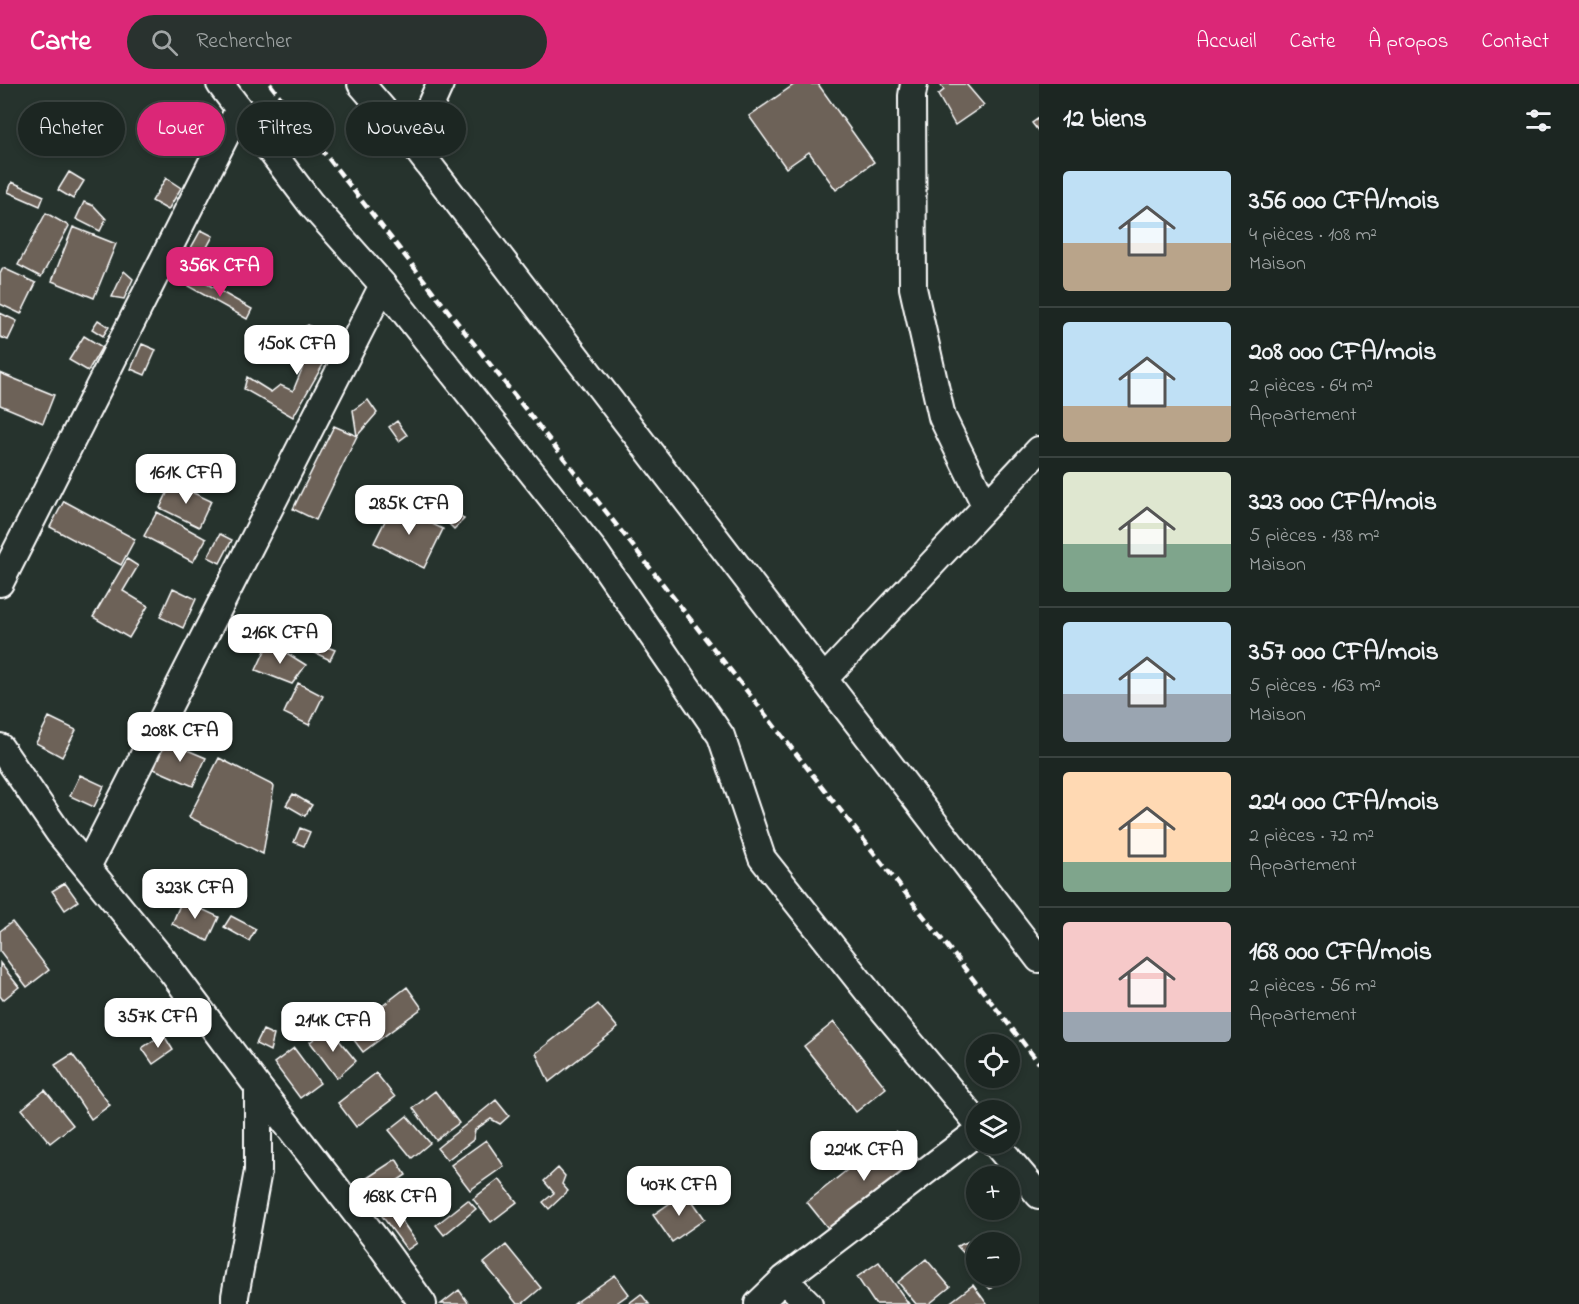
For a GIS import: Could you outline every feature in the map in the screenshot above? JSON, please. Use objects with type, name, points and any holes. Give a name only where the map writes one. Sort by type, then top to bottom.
[{"type":"street","points":[[220,84],[237,106]]},
{"type":"street","points":[[361,84],[377,102]]},
{"type":"street","points":[[432,102],[440,84]]},
{"type":"street","points":[[914,84],[912,96],[914,288],[942,417],[985,505]]},
{"type":"street","points":[[0,583],[237,113]]},
{"type":"street","points":[[275,156],[311,204],[383,285],[595,552],[721,736],[762,858],[869,993],[966,1109]]},
{"type":"street","points":[[422,156],[1039,959]]},
{"type":"street","points":[[87,867],[383,285]]},
{"type":"street","points":[[824,679],[1039,450]]},
{"type":"street","points":[[0,747],[59,833],[163,960],[423,1304]]},
{"type":"street","points":[[235,1304],[258,1171],[258,1087]]},
{"type":"street","points":[[758,1304],[784,1279],[966,1141]]},
{"type":"street","points":[[1004,1154],[1039,1195]]},
{"type":"street","points":[[784,1279],[809,1304]]},
{"type":"building","points":[[795,84],[818,84],[874,162],[836,190],[809,152],[786,168],[749,116]]},
{"type":"building","points":[[940,84],[966,84],[984,105],[955,125],[938,95],[944,90]]},
{"type":"building","points":[[1039,118],[1039,132],[1032,123]]},
{"type":"building","points":[[69,172],[84,181],[73,199],[58,190]]},
{"type":"building","points":[[166,178],[181,188],[168,210],[152,201]]},
{"type":"building","points":[[12,182],[44,196],[40,206],[8,192]]},
{"type":"building","points":[[84,202],[94,206],[106,219],[100,231],[76,219]]},
{"type":"building","points":[[46,213],[69,226],[41,277],[18,265]]},
{"type":"building","points":[[73,227],[116,244],[94,298],[52,281]]},
{"type":"building","points":[[201,230],[213,236],[193,273],[181,266]]},
{"type":"building","points":[[3,268],[36,283],[21,314],[0,304],[0,274]]},
{"type":"building","points":[[124,271],[133,279],[124,299],[112,297]]},
{"type":"building","points":[[193,276],[252,309],[247,319],[188,286]]},
{"type":"building","points":[[0,313],[17,321],[8,340],[0,337]]},
{"type":"building","points":[[98,320],[109,327],[103,336],[92,329]]},
{"type":"building","points":[[308,325],[336,342],[293,417],[244,389],[247,377],[271,392],[280,385],[293,391],[313,342],[300,329]]},
{"type":"building","points":[[84,336],[102,347],[88,371],[69,360]]},
{"type":"building","points":[[142,344],[156,350],[145,375],[131,369]]},
{"type":"building","points":[[0,373],[54,395],[43,423],[0,405]]},
{"type":"building","points":[[368,400],[377,413],[357,436],[353,410]]},
{"type":"building","points":[[397,421],[407,435],[399,441],[389,427]]},
{"type":"building","points":[[334,426],[357,436],[316,520],[293,509]]},
{"type":"building","points":[[172,483],[211,501],[199,527],[160,508]]},
{"type":"building","points":[[441,496],[464,519],[454,529],[431,506]]},
{"type":"building","points":[[64,501],[135,539],[121,565],[50,527]]},
{"type":"building","points":[[393,505],[443,529],[424,568],[374,543]]},
{"type":"building","points":[[157,512],[206,539],[193,562],[144,536]]},
{"type":"building","points":[[220,534],[232,540],[220,563],[208,557]]},
{"type":"building","points":[[127,559],[138,566],[123,591],[148,606],[129,638],[93,617]]},
{"type":"building","points":[[173,588],[196,599],[183,628],[160,617]]},
{"type":"building","points":[[269,642],[306,665],[292,684],[256,670]]},
{"type":"building","points":[[317,643],[335,650],[330,660],[313,652]]},
{"type":"building","points":[[298,683],[323,696],[309,725],[284,713]]},
{"type":"building","points":[[49,717],[76,730],[62,757],[36,743]]},
{"type":"building","points":[[166,741],[206,758],[193,786],[154,769]]},
{"type":"building","points":[[219,758],[274,786],[263,854],[189,817]]},
{"type":"building","points":[[80,775],[104,786],[94,807],[70,796]]},
{"type":"building","points":[[293,794],[312,805],[305,816],[286,805]]},
{"type":"building","points":[[300,828],[310,832],[304,846],[294,842]]},
{"type":"building","points":[[65,883],[78,901],[65,910],[52,891]]},
{"type":"building","points":[[182,900],[219,917],[208,941],[172,924]]},
{"type":"building","points":[[231,916],[256,929],[249,941],[224,927]]},
{"type":"building","points":[[12,922],[49,970],[27,987],[0,951],[0,931]]},
{"type":"building","points":[[0,963],[19,987],[3,1000],[0,996]]},
{"type":"building","points":[[407,987],[422,1008],[363,1052],[339,1020],[355,1009],[364,1020]]},
{"type":"building","points":[[598,1004],[618,1028],[549,1082],[536,1053]]},
{"type":"building","points":[[834,1022],[886,1088],[856,1112],[804,1046]]},
{"type":"building","points":[[329,1028],[356,1061],[337,1078],[310,1042]]},
{"type":"building","points":[[263,1030],[274,1035],[270,1051],[256,1044]]},
{"type":"building","points":[[163,1034],[173,1050],[153,1064],[142,1048]]},
{"type":"building","points":[[294,1048],[320,1083],[300,1098],[274,1063]]},
{"type":"building","points":[[72,1054],[110,1105],[91,1119],[55,1065]]},
{"type":"building","points":[[376,1073],[395,1097],[356,1127],[338,1103]]},
{"type":"building","points":[[45,1090],[73,1125],[50,1143],[22,1109]]},
{"type":"building","points":[[435,1091],[459,1123],[436,1140],[413,1108]]},
{"type":"building","points":[[496,1100],[509,1116],[500,1124],[491,1119],[475,1130],[473,1140],[447,1160],[437,1148]]},
{"type":"building","points":[[407,1116],[430,1143],[412,1158],[389,1130]]},
{"type":"building","points":[[896,1131],[920,1161],[831,1232],[807,1202]]},
{"type":"building","points":[[486,1140],[504,1166],[470,1190],[451,1165]]},
{"type":"building","points":[[396,1159],[406,1175],[377,1194],[367,1178]]},
{"type":"building","points":[[558,1168],[565,1176],[562,1184],[568,1191],[549,1209],[543,1202],[554,1193],[544,1181]]},
{"type":"building","points":[[499,1179],[517,1202],[491,1222],[473,1199]]},
{"type":"building","points":[[686,1192],[705,1219],[672,1242],[653,1215]]},
{"type":"building","points":[[468,1200],[476,1209],[444,1235],[436,1225]]},
{"type":"building","points":[[393,1208],[417,1243],[407,1250],[382,1216]]},
{"type":"building","points":[[966,1242],[966,1255],[957,1246]]},
{"type":"building","points":[[506,1245],[541,1288],[522,1304],[517,1304],[484,1263]]},
{"type":"building","points":[[926,1259],[950,1287],[929,1304],[916,1304],[898,1282]]},
{"type":"building","points":[[879,1262],[909,1304],[875,1304],[857,1277]]},
{"type":"building","points":[[615,1275],[629,1294],[615,1304],[574,1304]]},
{"type":"building","points":[[974,1286],[987,1304],[948,1304]]},
{"type":"building","points":[[459,1290],[469,1304],[441,1304]]},
{"type":"building","points":[[641,1294],[649,1304],[628,1304]]},
{"type":"railway","points":[[270,84],[1039,1063]]}]
